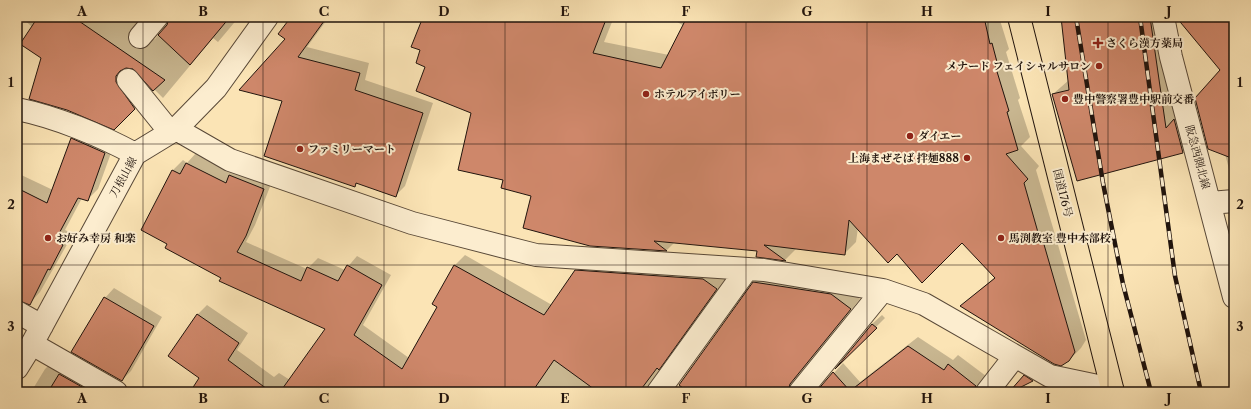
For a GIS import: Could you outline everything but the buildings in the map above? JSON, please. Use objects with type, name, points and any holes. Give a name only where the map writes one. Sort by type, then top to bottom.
[{"type":"highway","name":"国道176号","points":[[1019,17],[1112,391]]},
{"type":"street","points":[[140,37],[157,17]]},
{"type":"street","name":"刀根山線","points":[[17,368],[42,326],[135,154],[173,131],[216,88],[267,17]]},
{"type":"street","name":"阪急西側北線","points":[[1163,17],[1171,57],[1234,297]]},
{"type":"street","points":[[128,80],[173,131],[237,162],[412,223],[536,255],[764,270],[883,290],[924,304],[1050,376],[1112,391]]},
{"type":"street","points":[[17,109],[34,112],[113,142],[135,154]]},
{"type":"street","points":[[1210,203],[1234,201]]},
{"type":"street","points":[[658,392],[747,269]]},
{"type":"street","points":[[800,392],[883,290]]},
{"type":"street","points":[[17,312],[42,326]]},
{"type":"street","points":[[32,344],[116,392]]},
{"type":"street","points":[[987,392],[1015,356]]},
{"type":"railway","points":[[1076,17],[1103,183],[1123,284],[1151,392]]},
{"type":"railway","points":[[1140,17],[1175,276],[1201,392]]},
{"type":"place","name":"さくら漢方薬局","points":[[1098,43]]},
{"type":"place","name":"メナード フェイシャルサロン","points":[[1099,66]]},
{"type":"place","name":"ホテルアイボリー","points":[[646,94]]},
{"type":"place","name":"豊中警察署豊中駅前交番","points":[[1065,99]]},
{"type":"place","name":"ダイエー","points":[[910,136]]},
{"type":"place","name":"ファミリーマート","points":[[300,149]]},
{"type":"place","name":"上海まぜそば 拌麺888","points":[[967,158]]},
{"type":"place","name":"お好み幸房 和楽","points":[[48,238]]},
{"type":"place","name":"馬渕教室 豊中本部校","points":[[1001,238]]}]
